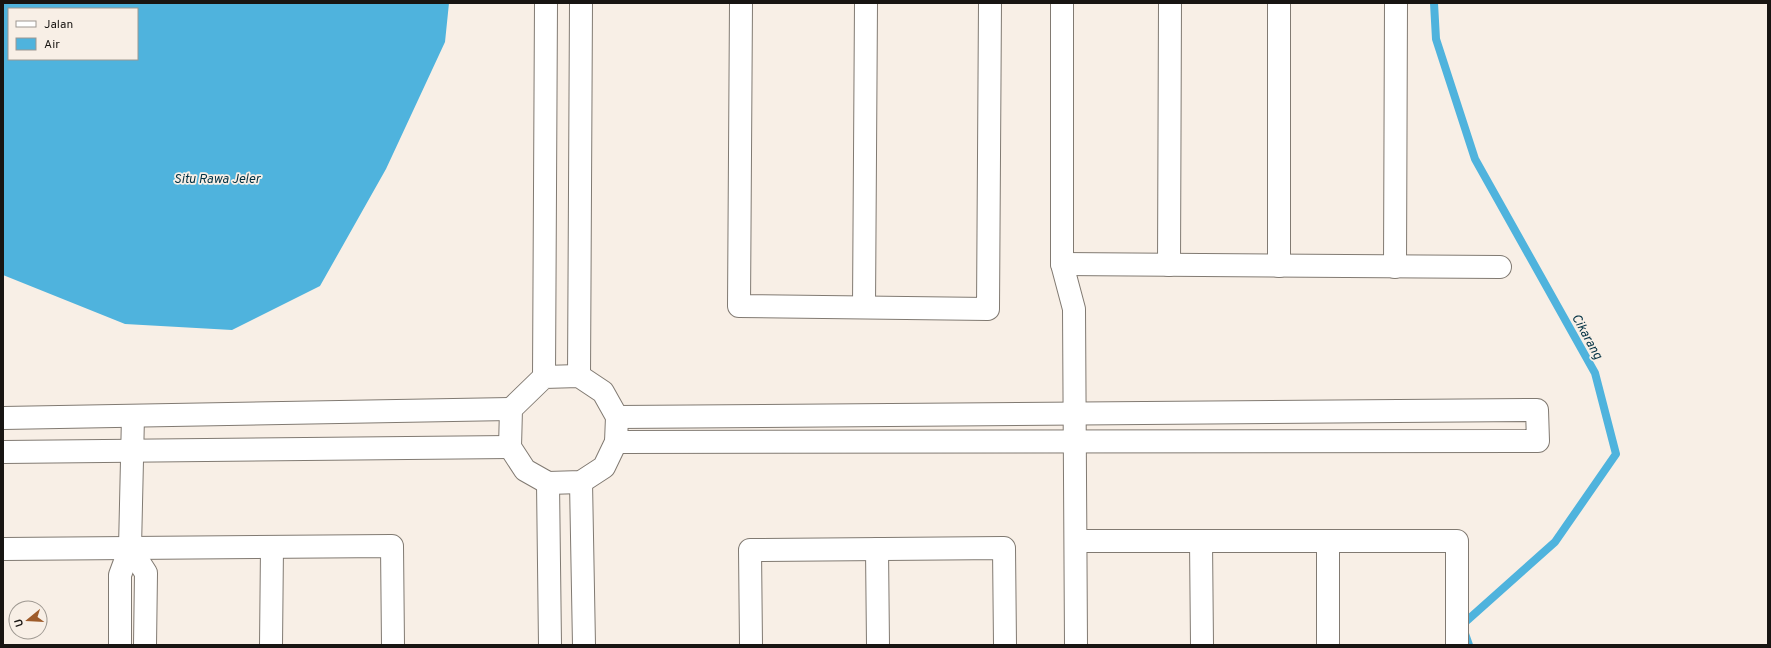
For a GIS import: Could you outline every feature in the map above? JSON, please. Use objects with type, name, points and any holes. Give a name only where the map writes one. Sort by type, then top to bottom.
[{"type":"street","points":[[741,3],[739,306],[988,308],[990,3]]},
{"type":"street","points":[[864,307],[866,3]]},
{"type":"street","points":[[1062,3],[1062,264],[1074,310],[1076,645]]},
{"type":"street","points":[[1169,265],[1170,3]]},
{"type":"street","points":[[1279,3],[1279,266]]},
{"type":"street","points":[[1395,266],[1396,3]]},
{"type":"street","points":[[544,377],[546,8],[581,8],[579,376]]},
{"type":"street","points":[[1062,264],[1500,267]]},
{"type":"street","points":[[3,418],[511,409],[544,377],[579,376],[603,392],[616,416],[616,442],[604,466],[581,482],[548,483],[525,470],[510,447],[511,409]]},
{"type":"street","points":[[616,416],[1537,410],[1538,441],[616,442]]},
{"type":"street","points":[[120,645],[120,576],[130,548],[133,416]]},
{"type":"street","points":[[3,452],[510,447]]},
{"type":"street","points":[[581,482],[584,645]]},
{"type":"street","points":[[548,483],[550,645]]},
{"type":"street","points":[[1076,541],[1457,541],[1457,645]]},
{"type":"street","points":[[1201,541],[1202,645]]},
{"type":"street","points":[[1328,541],[1328,645]]},
{"type":"street","points":[[3,549],[392,546],[393,645]]},
{"type":"street","points":[[271,645],[272,547]]},
{"type":"street","points":[[130,548],[146,573],[145,645]]},
{"type":"street","points":[[751,645],[750,550],[1004,548],[1005,645]]},
{"type":"street","points":[[877,549],[878,645]]},
{"type":"water","name":"Situ Rawa Jeler","points":[[3,3],[449,3],[445,42],[386,169],[320,286],[232,330],[125,324],[3,275]]},
{"type":"waterway","name":"Cikarang","points":[[1434,3],[1436,39],[1475,159],[1595,373],[1616,454],[1555,542],[1462,625],[1469,645]]}]
